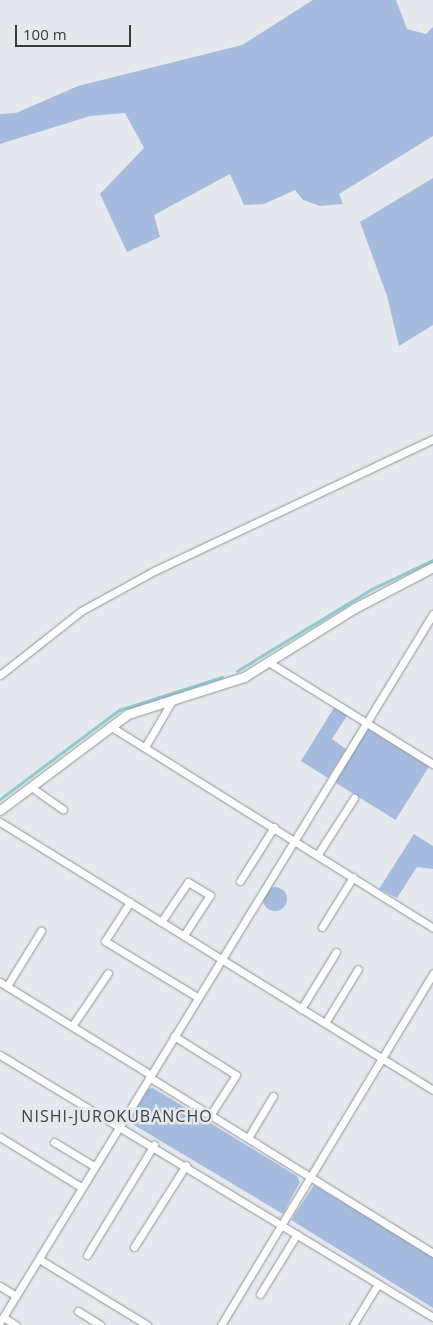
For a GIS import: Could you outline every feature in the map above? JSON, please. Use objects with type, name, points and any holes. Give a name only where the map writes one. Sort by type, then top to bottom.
[{"type":"street","points":[[0,675],[81,611],[156,570],[433,438]]},
{"type":"street","points":[[0,810],[110,726],[136,711],[233,682],[270,662],[355,608],[433,568]]},
{"type":"street","points":[[16,1325],[1,1319],[433,614]]},
{"type":"street","points":[[270,662],[433,764]]},
{"type":"street","points":[[145,747],[173,699]]},
{"type":"street","points":[[110,726],[318,854],[433,928]]},
{"type":"street","points":[[31,787],[63,809]]},
{"type":"street","points":[[318,854],[354,798]]},
{"type":"street","points":[[0,822],[433,1090]]},
{"type":"street","points":[[240,881],[274,828]]},
{"type":"street","points":[[322,927],[353,877]]},
{"type":"street","points":[[161,922],[188,882],[210,895],[184,935]]},
{"type":"street","points":[[130,902],[105,940],[197,997]]},
{"type":"street","points":[[7,986],[41,931]]},
{"type":"street","points":[[301,1009],[336,952]]},
{"type":"street","points":[[325,1023],[358,969]]},
{"type":"street","points":[[72,1026],[108,973]]},
{"type":"street","points":[[221,1325],[433,973]]},
{"type":"street","points":[[0,982],[310,1178],[433,1253]]},
{"type":"street","points":[[174,1036],[236,1075],[211,1114]]},
{"type":"street","points":[[0,1055],[119,1127],[154,1145],[433,1317]]},
{"type":"street","points":[[248,1138],[273,1096]]},
{"type":"street","points":[[0,1137],[82,1187]]},
{"type":"street","points":[[54,1142],[94,1166]]},
{"type":"street","points":[[87,1255],[154,1145]]},
{"type":"street","points":[[134,1247],[186,1165]]},
{"type":"street","points":[[260,1294],[297,1234]]},
{"type":"street","points":[[38,1259],[147,1325]]},
{"type":"street","points":[[353,1325],[378,1284]]},
{"type":"street","points":[[0,1286],[16,1296]]},
{"type":"street","points":[[78,1311],[100,1325]]},
{"type":"shaded area","points":[[313,0],[396,0],[407,29],[426,34],[433,27],[433,136],[339,194],[343,204],[320,206],[303,200],[295,190],[264,204],[244,205],[230,174],[154,215],[160,237],[127,252],[100,194],[144,148],[125,113],[90,116],[0,144],[0,114],[16,113],[78,86],[242,45]]},
{"type":"shaded area","points":[[433,178],[433,325],[399,346],[387,296],[360,222]]},
{"type":"shaded area","points":[[335,706],[348,714],[332,739],[346,749],[328,778],[301,761]]},
{"type":"shaded area","points":[[367,728],[429,767],[396,820],[334,781]]},
{"type":"shaded area","points":[[414,834],[433,846],[433,869],[417,867],[397,898],[379,889]]},
{"type":"shaded area","points":[[275,887],[283,891],[287,899],[283,907],[275,911],[267,907],[263,899],[267,891]]},
{"type":"shaded area","points":[[153,1088],[297,1176],[300,1182],[283,1214],[129,1122],[148,1089]]},
{"type":"shaded area","points":[[314,1185],[433,1257],[433,1308],[291,1220]]},
{"type":"waterway","points":[[237,671],[372,589],[433,560]]},
{"type":"waterway","points":[[0,799],[119,710],[222,677]]},
{"type":"district","name":"NISHI-JUROKUBANCHO","points":[[117,1116]]}]
